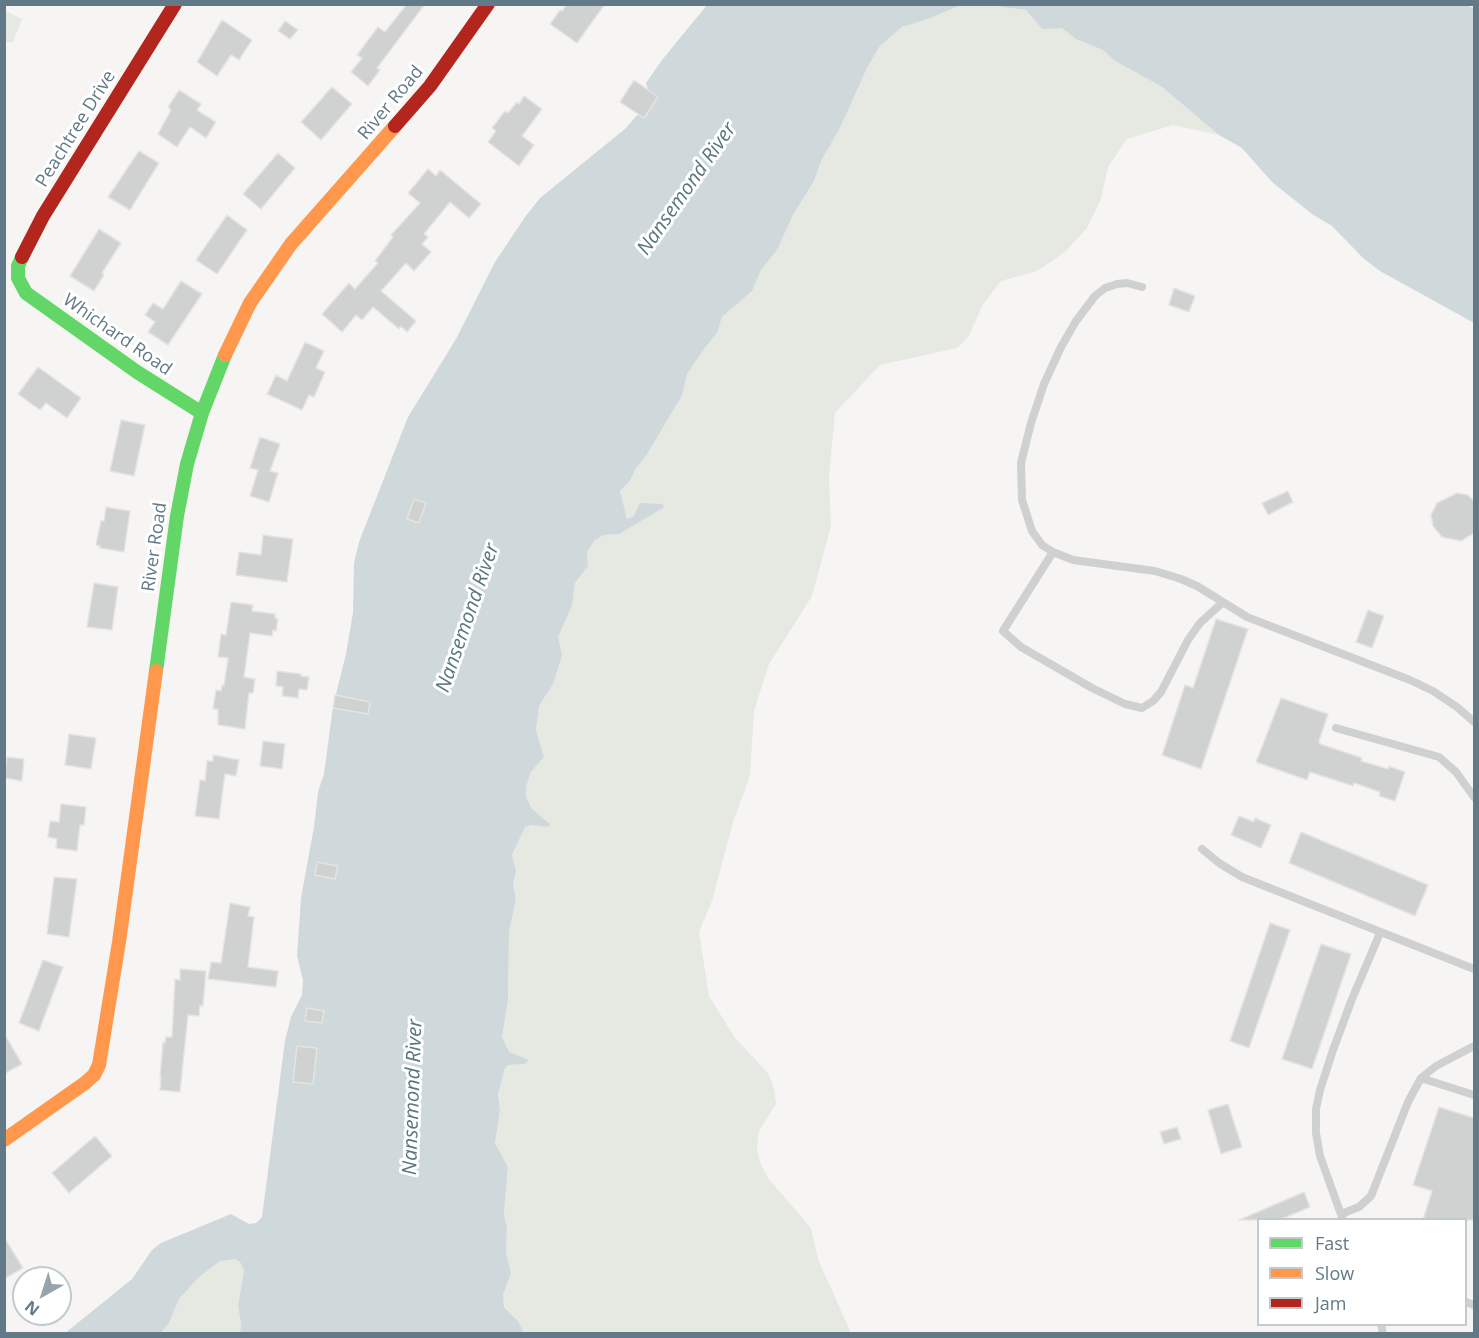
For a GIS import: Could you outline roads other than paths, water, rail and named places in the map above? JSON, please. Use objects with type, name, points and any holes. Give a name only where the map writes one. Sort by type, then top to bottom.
[{"type":"street","name":"Peachtree Drive","points":[[18,278],[21,258],[43,216],[175,4]]},
{"type":"street","name":"River Road","points":[[4,1140],[85,1083],[94,1075],[99,1065],[119,942],[177,516],[187,464],[202,413],[223,360],[250,303],[264,280],[291,244],[430,86],[488,4]]},
{"type":"street","name":"Whichard Road","points":[[18,278],[26,293],[137,372],[202,413]]},
{"type":"lane","points":[[1142,287],[1127,283],[1117,284],[1105,288],[1095,296],[1076,321],[1044,384],[1021,464],[1020,484],[1022,500],[1032,531],[1042,545],[1073,560],[1155,571],[1181,579],[1197,586],[1247,617],[1426,688],[1457,706],[1474,722]]},
{"type":"lane","points":[[1053,552],[1003,631],[1021,647],[1092,688],[1125,704],[1142,708],[1153,701],[1161,692],[1188,640],[1200,623],[1222,603]]},
{"type":"lane","points":[[1336,728],[1439,757],[1456,772],[1474,797]]},
{"type":"lane","points":[[1202,849],[1242,877],[1474,969]]},
{"type":"lane","points":[[1380,933],[1332,1050],[1316,1109],[1316,1132],[1320,1156],[1342,1217],[1359,1207],[1371,1196],[1408,1102],[1420,1078],[1436,1066],[1474,1046]]},
{"type":"lane","points":[[1420,1078],[1474,1095]]},
{"type":"water","name":"Nansemond River","points":[[707,5],[961,5],[902,27],[880,46],[867,68],[839,130],[821,161],[814,181],[793,215],[777,250],[761,270],[752,291],[722,317],[717,333],[687,374],[682,395],[630,481],[620,491],[627,519],[634,516],[640,503],[662,504],[664,507],[619,534],[604,535],[595,540],[587,552],[588,566],[575,583],[572,606],[558,637],[562,655],[553,684],[539,706],[536,730],[544,757],[531,772],[526,787],[526,797],[532,809],[551,825],[525,827],[512,855],[516,871],[513,884],[516,899],[509,932],[508,1001],[502,1037],[509,1052],[529,1060],[525,1064],[508,1065],[505,1068],[498,1094],[500,1110],[495,1143],[508,1167],[504,1214],[507,1228],[506,1252],[511,1273],[503,1295],[504,1307],[518,1321],[524,1333],[240,1333],[238,1306],[244,1270],[240,1262],[235,1259],[220,1261],[198,1278],[179,1299],[169,1323],[161,1333],[64,1334],[132,1279],[152,1250],[161,1243],[231,1214],[249,1224],[256,1223],[262,1217],[285,1041],[291,1017],[302,995],[303,980],[297,956],[301,898],[318,792],[324,774],[333,706],[353,613],[354,563],[359,542],[408,417],[456,339],[495,262],[540,198],[625,129],[647,104],[650,97],[646,83]]},
{"type":"water","points":[[997,5],[1465,5],[1474,8],[1474,323],[1380,271],[1364,259],[1332,226],[1312,214],[1272,182],[1242,148],[1219,135],[1162,87],[1115,61],[1103,50],[1076,39],[1062,28],[1042,29],[1026,10]]}]
